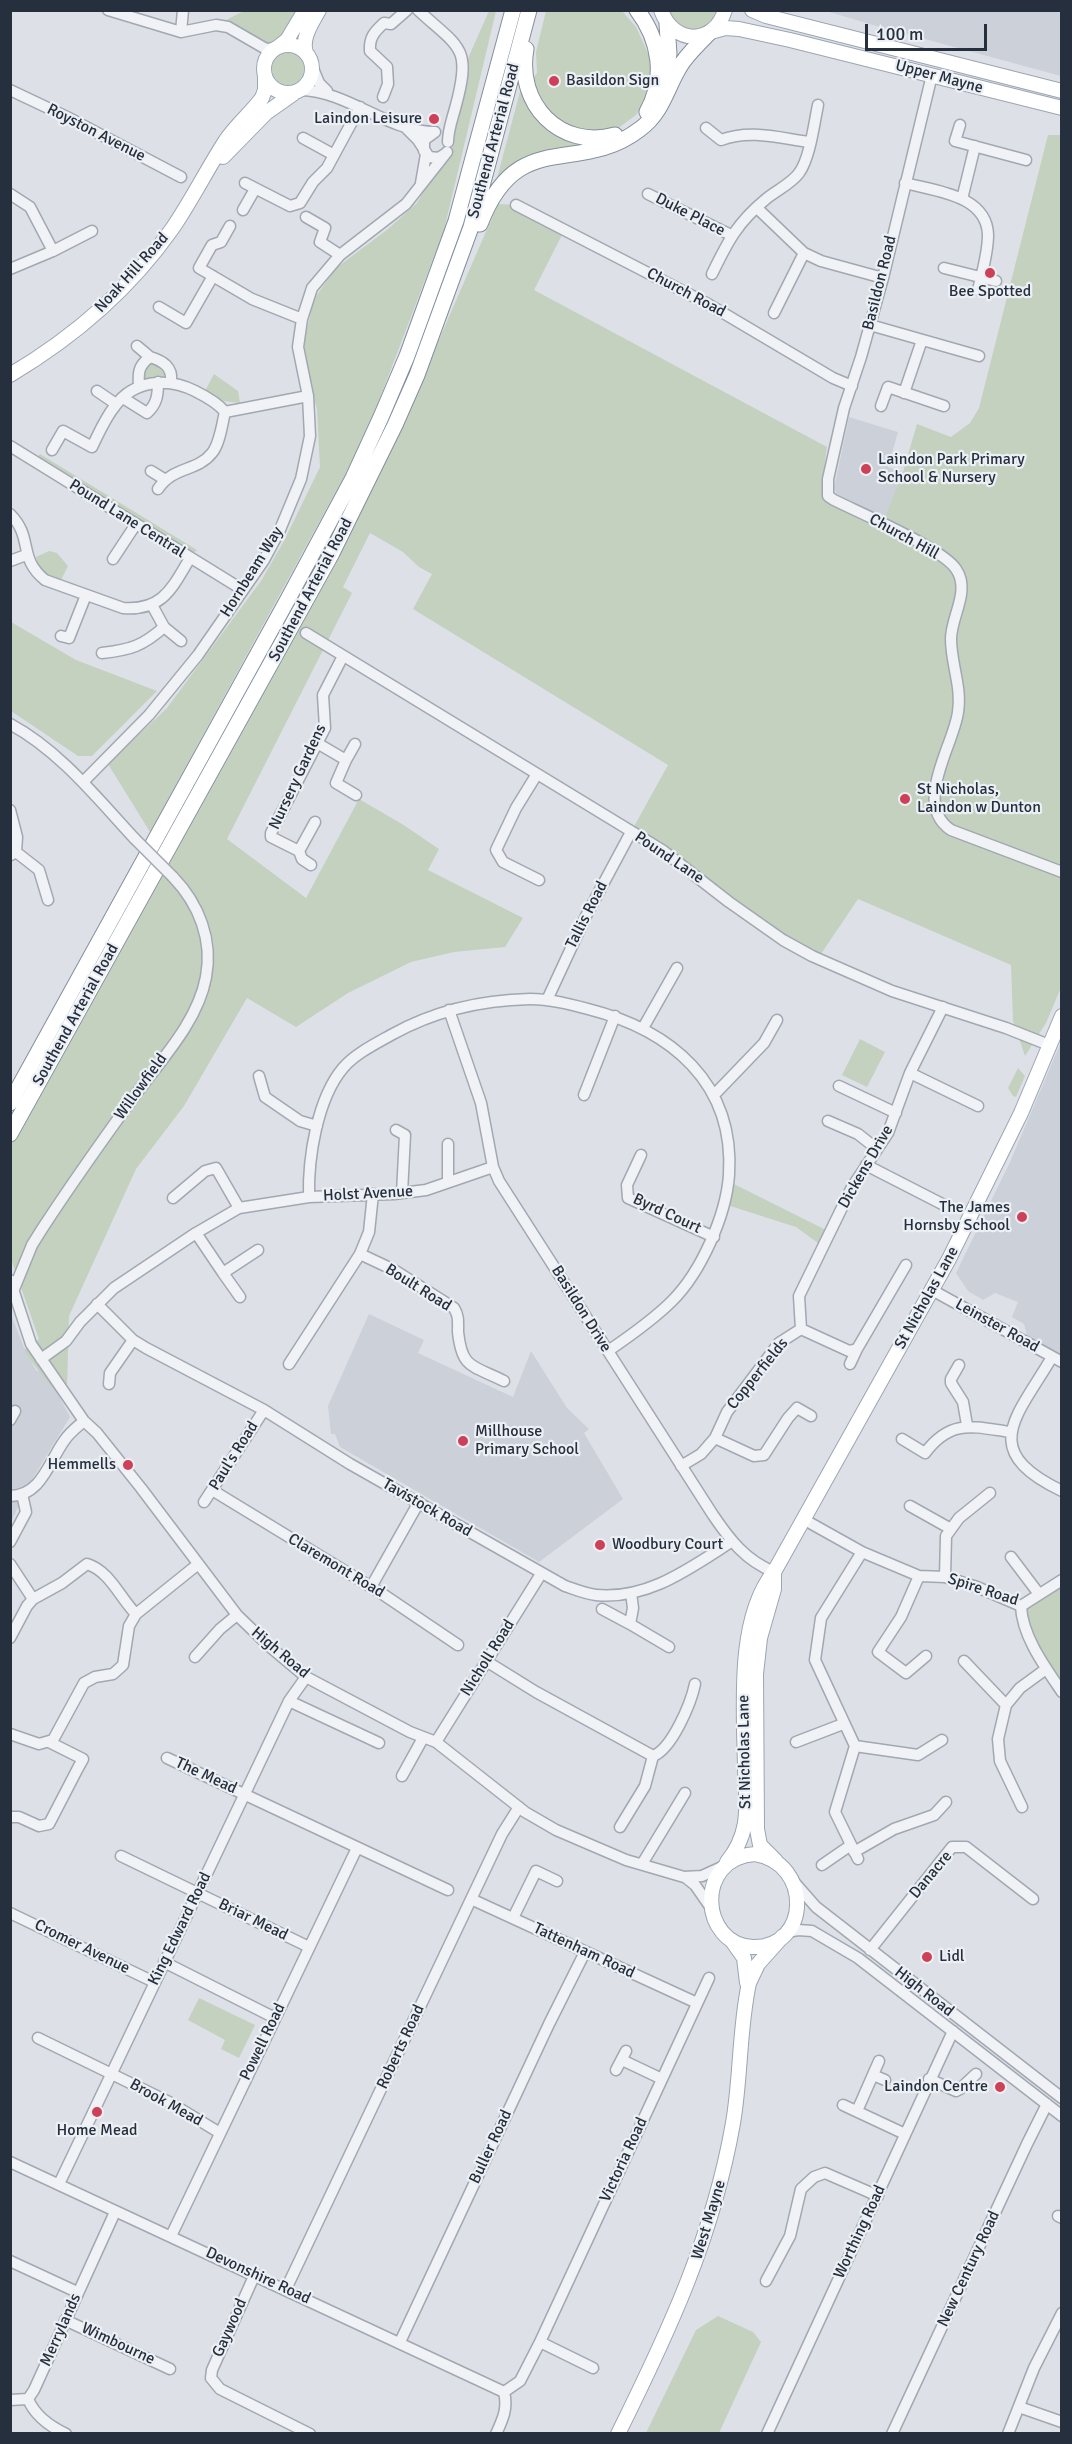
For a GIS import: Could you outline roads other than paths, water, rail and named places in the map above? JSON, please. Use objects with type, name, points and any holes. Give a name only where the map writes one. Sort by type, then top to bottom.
[{"type":"highway","name":"Southend Arterial Road","points":[[10,1103],[288,599],[352,478],[381,417],[407,356],[456,221],[513,10]]},
{"type":"highway","name":"Southend Arterial Road","points":[[10,1134],[332,553],[366,486],[417,375],[471,227],[530,10]]},
{"type":"highway","points":[[530,10],[524,63],[526,81],[534,102],[553,125],[579,136],[604,137],[625,130],[647,112],[657,99],[665,77],[669,54],[662,16]]},
{"type":"highway","points":[[637,10],[653,37],[658,63],[658,84],[647,112]]},
{"type":"highway","points":[[417,375],[457,284],[485,212],[498,187],[516,170],[534,161],[611,145],[643,128],[662,105],[681,64],[710,32]]},
{"type":"main road","points":[[305,10],[286,40],[267,57],[264,63],[268,83],[279,92],[299,91],[310,80],[312,66],[304,45],[320,10]]},
{"type":"main road","points":[[710,32],[721,21],[725,10]]},
{"type":"main road","name":"Upper Mayne","points":[[752,10],[766,16],[1062,91]]},
{"type":"main road","name":"Upper Mayne","points":[[662,16],[677,33],[686,36],[694,37],[725,28],[745,30],[1062,108]]},
{"type":"main road","points":[[276,48],[291,45],[306,53]]},
{"type":"main road","name":"Noak Hill Road","points":[[10,375],[55,347],[116,296],[146,263],[172,229],[236,126],[262,98],[265,77]]},
{"type":"main road","name":"Noak Hill Road","points":[[207,174],[266,113],[284,98],[299,91]]},
{"type":"main road","name":"St Nicholas Lane","points":[[726,1864],[738,1848],[746,1822],[744,1690],[750,1631],[763,1585],[774,1572],[932,1290],[989,1179],[1062,1016]]},
{"type":"main road","name":"St Nicholas Lane","points":[[774,1572],[774,1589],[760,1638],[754,1707],[757,1829],[760,1845],[776,1861]]},
{"type":"main road","points":[[755,1854],[776,1861],[793,1880],[798,1908],[794,1922],[776,1941],[759,1946],[746,1946],[732,1941],[721,1929],[712,1912],[710,1902],[712,1887],[726,1864],[745,1855],[755,1854]]},
{"type":"main road","name":"West Mayne","points":[[747,1991],[759,1964],[785,1934]]},
{"type":"main road","name":"West Mayne","points":[[618,2433],[681,2303],[713,2210],[733,2123],[747,1991],[744,1958],[732,1941]]},
{"type":"street","points":[[108,10],[181,32],[216,25],[228,27],[266,49],[276,48]]},
{"type":"street","points":[[181,32],[183,10]]},
{"type":"street","points":[[383,97],[388,84],[387,67],[370,51],[369,40],[384,23],[392,24],[407,10]]},
{"type":"street","points":[[402,125],[418,140],[425,152],[433,158],[439,158],[447,147],[464,72],[463,56],[456,45],[418,10]]},
{"type":"street","points":[[312,66],[319,83],[329,94]]},
{"type":"street","name":"Basildon Road","points":[[827,490],[844,408],[883,278],[932,75]]},
{"type":"street","name":"Royston Avenue","points":[[10,90],[181,177]]},
{"type":"street","points":[[299,91],[318,90],[402,125],[436,132],[443,135],[447,147]]},
{"type":"street","points":[[712,274],[731,235],[757,208],[800,172],[818,105]]},
{"type":"street","points":[[243,210],[250,186],[290,206],[300,203],[334,155],[360,107]]},
{"type":"street","points":[[420,187],[425,152],[424,140],[453,115]]},
{"type":"street","points":[[960,126],[956,141],[1026,160]]},
{"type":"street","points":[[706,128],[721,140],[734,135],[759,134],[809,142]]},
{"type":"street","points":[[303,138],[334,155]]},
{"type":"street","points":[[962,199],[975,146]]},
{"type":"street","name":"Hornbeam Way","points":[[82,782],[149,715],[198,655],[243,590],[279,532],[301,478],[310,436],[308,396],[298,347],[302,319],[312,288],[340,255],[394,215],[420,187],[447,147]]},
{"type":"street","points":[[905,183],[962,199],[973,205],[984,218],[988,235],[978,290]]},
{"type":"street","points":[[10,194],[30,207],[53,251]]},
{"type":"street","name":"Duke Place","points":[[648,194],[731,235]]},
{"type":"street","name":"Church Road","points":[[516,205],[708,304],[834,378],[852,386]]},
{"type":"street","points":[[757,208],[804,253],[821,261],[883,278]]},
{"type":"street","points":[[306,217],[325,228],[320,243],[340,255]]},
{"type":"street","points":[[230,226],[221,242],[212,245],[199,268],[273,309],[302,319]]},
{"type":"street","points":[[10,269],[92,231]]},
{"type":"street","points":[[774,313],[804,253]]},
{"type":"street","points":[[944,268],[996,280]]},
{"type":"street","points":[[159,308],[186,323],[213,276]]},
{"type":"street","points":[[870,325],[979,356]]},
{"type":"street","points":[[904,393],[922,340]]},
{"type":"street","points":[[137,346],[150,357],[168,366],[172,374],[171,382]]},
{"type":"street","points":[[139,387],[138,372],[150,357]]},
{"type":"street","points":[[52,450],[63,431],[92,447],[120,401],[139,387],[158,382],[171,382],[198,393],[225,412],[308,396]]},
{"type":"street","points":[[97,391],[147,413],[154,406],[158,395],[158,382]]},
{"type":"street","points":[[881,406],[888,387],[944,406]]},
{"type":"street","points":[[158,489],[164,479],[174,472],[195,465],[213,451],[225,412]]},
{"type":"street","name":"Pound Lane Central","points":[[10,447],[243,590]]},
{"type":"street","points":[[150,471],[164,479]]},
{"type":"street","name":"Church Hill","points":[[827,490],[828,496],[834,500],[906,535],[942,557],[955,567],[961,578],[962,594],[953,623],[951,640],[959,689],[958,713],[935,791],[942,823],[951,830],[1062,872]]},
{"type":"street","points":[[10,514],[27,543],[26,555],[32,568],[45,580],[123,608],[152,606],[166,595],[190,558]]},
{"type":"street","points":[[113,559],[136,524]]},
{"type":"street","points":[[10,561],[26,555]]},
{"type":"street","points":[[61,636],[69,638],[86,595]]},
{"type":"street","points":[[152,606],[164,627],[181,641]]},
{"type":"street","points":[[102,653],[124,651],[148,642],[164,627]]},
{"type":"street","name":"Pound Lane","points":[[306,633],[662,850],[729,902],[791,945],[872,982],[1049,1045]]},
{"type":"street","name":"Nursery Gardens","points":[[311,865],[302,859],[299,851],[271,837],[271,833],[326,722],[323,695],[343,656]]},
{"type":"street","name":"Willowfield","points":[[10,724],[47,749],[82,782],[190,897],[204,928],[208,964],[201,996],[176,1039],[74,1180],[32,1245],[13,1285]]},
{"type":"street","points":[[317,743],[346,760]]},
{"type":"street","points":[[355,744],[336,783],[356,795]]},
{"type":"street","points":[[537,774],[516,808],[496,850],[503,862],[539,880]]},
{"type":"street","points":[[10,810],[17,837],[13,854],[39,870],[48,900]]},
{"type":"street","name":"Nursery Gardens","points":[[299,851],[315,822]]},
{"type":"street","name":"Tallis Road","points":[[547,1000],[576,937],[631,832]]},
{"type":"street","points":[[643,1028],[677,968]]},
{"type":"street","points":[[309,1197],[308,1178],[324,1099],[344,1066],[368,1048],[396,1032],[449,1010],[491,1002],[547,1000],[615,1016],[643,1028],[667,1042],[686,1058],[714,1095],[726,1131],[730,1160],[728,1189],[714,1237],[674,1300],[608,1351]]},
{"type":"street","name":"Dickens Drive","points":[[801,1329],[799,1296],[842,1207],[866,1165],[888,1134],[910,1072],[943,1007]]},
{"type":"street","name":"Basildon Drive","points":[[449,1010],[481,1103],[493,1167],[731,1542],[750,1559],[774,1572]]},
{"type":"street","points":[[584,1095],[615,1016]]},
{"type":"street","points":[[714,1095],[764,1043],[777,1020]]},
{"type":"street","points":[[910,1072],[978,1106]]},
{"type":"street","points":[[259,1076],[265,1097],[300,1120],[317,1126]]},
{"type":"street","points":[[840,1086],[896,1113]]},
{"type":"street","points":[[828,1120],[858,1134],[877,1149]]},
{"type":"street","points":[[396,1130],[405,1135],[402,1193]]},
{"type":"street","points":[[448,1144],[447,1165],[448,1181],[450,1181]]},
{"type":"street","name":"Byrd Court","points":[[641,1155],[627,1185],[628,1198],[714,1237]]},
{"type":"street","points":[[866,1165],[946,1206]]},
{"type":"street","name":"Holst Avenue","points":[[41,1359],[66,1341],[97,1304],[114,1288],[196,1233],[239,1208],[309,1197],[426,1190],[493,1167]]},
{"type":"street","points":[[173,1198],[205,1171],[216,1168],[239,1208]]},
{"type":"street","points":[[289,1364],[360,1254],[369,1232],[373,1194]]},
{"type":"street","points":[[196,1233],[240,1297]]},
{"type":"street","points":[[223,1273],[258,1250]]},
{"type":"street","name":"Boult Road","points":[[360,1254],[394,1270],[454,1308],[458,1316],[461,1354],[466,1362],[504,1381]]},
{"type":"street","points":[[850,1364],[906,1265]]},
{"type":"street","name":"High Road","points":[[13,1285],[31,1344],[84,1421],[98,1433],[237,1615],[306,1677],[423,1738],[436,1742],[519,1808],[556,1830],[642,1864],[684,1877],[702,1876],[726,1864]]},
{"type":"street","name":"Leinster Road","points":[[932,1290],[1057,1360]]},
{"type":"street","name":"Tavistock Road","points":[[97,1304],[133,1340],[264,1410],[350,1464],[564,1586],[595,1595],[631,1593],[668,1581],[731,1542]]},
{"type":"street","name":"Copperfields","points":[[681,1466],[701,1454],[715,1438],[727,1412],[779,1343],[801,1329],[849,1351],[857,1349]]},
{"type":"street","points":[[109,1384],[110,1373],[133,1340]]},
{"type":"street","points":[[1057,1360],[1017,1416],[1011,1432],[1012,1451],[1022,1466],[1062,1491]]},
{"type":"street","points":[[959,1365],[951,1383],[963,1402],[967,1425]]},
{"type":"street","points":[[715,1438],[754,1456],[764,1455],[797,1408],[811,1416]]},
{"type":"street","name":"Paul's Road","points":[[204,1502],[264,1410]]},
{"type":"street","points":[[10,1496],[22,1494],[40,1482],[62,1443],[84,1421]]},
{"type":"street","points":[[902,1439],[925,1453],[946,1433],[967,1425],[1011,1432]]},
{"type":"street","name":"Claremont Road","points":[[212,1490],[371,1587],[459,1645]]},
{"type":"street","points":[[945,1577],[946,1536],[959,1518],[990,1493]]},
{"type":"street","points":[[10,1542],[26,1512],[22,1494]]},
{"type":"street","points":[[371,1587],[419,1502]]},
{"type":"street","points":[[910,1506],[951,1529]]},
{"type":"street","name":"Spire Road","points":[[803,1520],[862,1552],[919,1576],[945,1577],[1021,1606],[1062,1580]]},
{"type":"street","points":[[854,1852],[835,1812],[855,1746],[843,1724],[816,1660],[821,1618],[862,1552]]},
{"type":"street","points":[[1011,1557],[1040,1594]]},
{"type":"street","points":[[10,1564],[33,1599]]},
{"type":"street","points":[[10,1638],[33,1599],[62,1583],[87,1564],[96,1567],[104,1574],[122,1600],[136,1614]]},
{"type":"street","points":[[10,1734],[39,1744],[53,1740],[84,1683],[95,1677],[113,1674],[123,1665],[129,1626],[136,1614],[197,1565]]},
{"type":"street","name":"Nicholl Road","points":[[436,1742],[541,1574]]},
{"type":"street","points":[[919,1576],[901,1617],[878,1652],[906,1673],[926,1656]]},
{"type":"street","points":[[630,1624],[633,1608],[631,1593]]},
{"type":"street","points":[[1021,1606],[1021,1618],[1046,1670],[1058,1679],[1062,1692]]},
{"type":"street","points":[[602,1609],[669,1647]]},
{"type":"street","points":[[195,1658],[220,1629],[237,1615]]},
{"type":"street","points":[[486,1661],[536,1692],[653,1756],[660,1754],[671,1739],[691,1700],[695,1684]]},
{"type":"street","points":[[964,1662],[1006,1705]]},
{"type":"street","points":[[1022,1807],[1000,1761],[998,1739],[1006,1705],[1020,1688],[1046,1670]]},
{"type":"street","name":"King Edward Road","points":[[59,2184],[289,1701],[306,1677]]},
{"type":"street","points":[[289,1701],[379,1743]]},
{"type":"street","points":[[796,1742],[843,1724]]},
{"type":"street","points":[[402,1776],[423,1738]]},
{"type":"street","points":[[855,1746],[918,1755],[942,1740]]},
{"type":"street","points":[[10,1817],[19,1817],[39,1826],[49,1824],[83,1759],[49,1742]]},
{"type":"street","points":[[620,1827],[645,1786],[653,1756]]},
{"type":"street","name":"The Mead","points":[[166,1758],[245,1794]]},
{"type":"street","points":[[642,1864],[686,1793]]},
{"type":"street","points":[[245,1794],[448,1890]]},
{"type":"street","points":[[822,1865],[854,1852],[894,1829],[934,1815],[946,1802]]},
{"type":"street","name":"Roberts Road","points":[[286,2289],[502,1834],[519,1808]]},
{"type":"street","name":"Danacre","points":[[870,1950],[952,1847],[966,1847],[1033,1899]]},
{"type":"street","name":"Powell Road","points":[[171,2236],[357,1848]]},
{"type":"street","name":"Briar Mead","points":[[121,1856],[309,1947]]},
{"type":"street","points":[[513,1918],[536,1871],[557,1881]]},
{"type":"street","name":"High Road","points":[[684,1877],[700,1891],[712,1912]]},
{"type":"street","name":"High Road","points":[[793,1880],[816,1907],[1062,2098]]},
{"type":"street","name":"Tattenham Road","points":[[471,1899],[697,2003]]},
{"type":"street","name":"Cromer Avenue","points":[[10,1913],[154,1982]]},
{"type":"street","name":"High Road","points":[[785,1934],[807,1930],[821,1935],[872,1968],[1062,2116]]},
{"type":"street","name":"Buller Road","points":[[400,2342],[585,1952]]},
{"type":"street","points":[[164,1962],[275,2018]]},
{"type":"street","name":"Victoria Road","points":[[504,2392],[520,2381],[540,2342],[709,1978]]},
{"type":"street","name":"Worthing Road","points":[[766,2433],[953,2031]]},
{"type":"street","points":[[38,2038],[111,2073]]},
{"type":"street","points":[[616,2070],[624,2055],[662,2079]]},
{"type":"street","points":[[857,2111],[879,2061]]},
{"type":"street","name":"Brook Mead","points":[[111,2073],[169,2102],[220,2133]]},
{"type":"street","points":[[873,2075],[885,2080]]},
{"type":"street","points":[[929,2079],[956,2091],[975,2080]]},
{"type":"street","name":"New Century Road","points":[[892,2433],[1047,2104]]},
{"type":"street","points":[[843,2105],[905,2134]]},
{"type":"street","name":"Devonshire Road","points":[[10,2162],[115,2212],[255,2274],[504,2392]]},
{"type":"street","points":[[766,2280],[790,2236],[801,2189],[814,2177],[825,2173],[878,2196]]},
{"type":"street","name":"Merrylands","points":[[28,2399],[115,2212]]},
{"type":"street","points":[[10,2261],[77,2292]]},
{"type":"street","name":"Gaywood","points":[[255,2274],[212,2370],[211,2378],[220,2389],[309,2433]]},
{"type":"street","points":[[1008,2433],[1038,2359],[1062,2313]]},
{"type":"street","name":"Wimbourne","points":[[65,2320],[170,2369]]},
{"type":"street","points":[[540,2342],[593,2368]]},
{"type":"street","points":[[496,2433],[505,2414],[507,2401],[504,2392]]},
{"type":"street","points":[[10,2400],[28,2399],[33,2411],[66,2433]]},
{"type":"street","points":[[1019,2407],[1062,2422]]},
{"type":"place","name":"Basildon Sign","points":[[554,81]]},
{"type":"place","name":"Laindon Leisure","points":[[434,119]]},
{"type":"place","name":"Bee Spotted","points":[[990,273]]},
{"type":"place","name":"Laindon Park Primary School & Nursery","points":[[866,469]]},
{"type":"place","name":"St Nicholas, Laindon w Dunton","points":[[905,799]]},
{"type":"place","name":"The James Hornsby School","points":[[1022,1217]]},
{"type":"place","name":"Millhouse Primary School","points":[[463,1441]]},
{"type":"place","name":"Hemmells","points":[[128,1465]]},
{"type":"place","name":"Woodbury Court","points":[[600,1545]]},
{"type":"place","name":"Lidl","points":[[927,1957]]},
{"type":"place","name":"Laindon Centre","points":[[1000,2087]]},
{"type":"place","name":"Home Mead","points":[[97,2112]]}]
